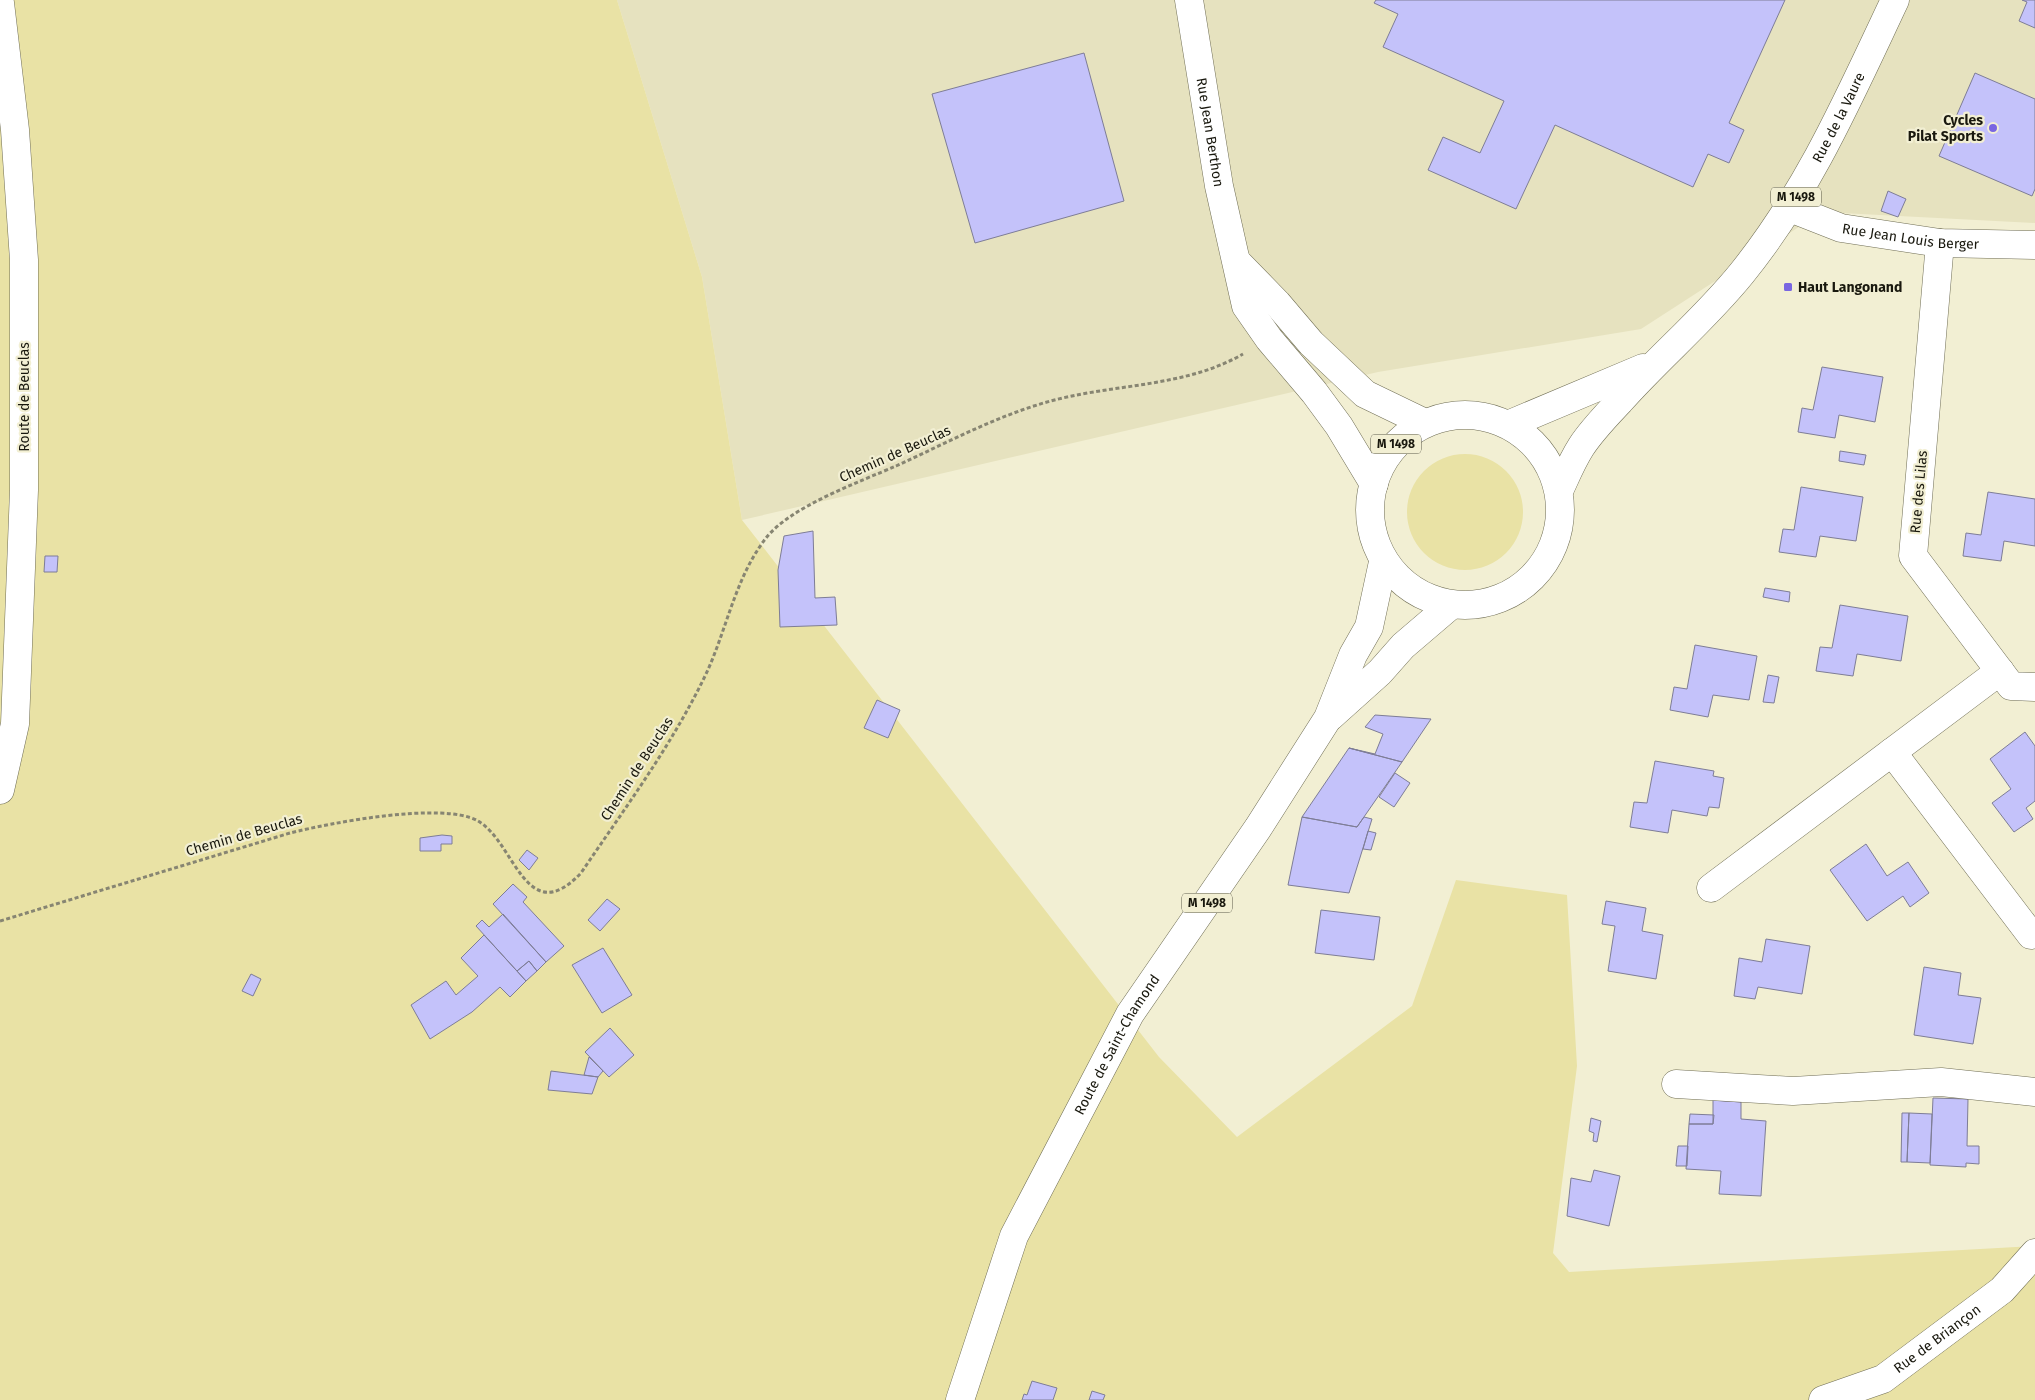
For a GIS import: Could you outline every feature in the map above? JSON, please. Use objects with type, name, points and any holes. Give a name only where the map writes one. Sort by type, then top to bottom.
[{"type":"street","name":"Rue Jean Berthon","points":[[1190,0],[1219,186],[1227,229],[1238,263],[1246,306],[1269,339],[1314,392],[1339,426],[1374,484]]},
{"type":"street","name":"Rue de la Vaure","points":[[1654,363],[1714,305],[1747,266],[1790,208],[1828,142],[1895,0]]},
{"type":"street","name":"Route de Beuclas","points":[[0,3],[15,130],[24,260],[24,490],[15,724],[0,790]]},
{"type":"street","name":"Rue Jean Louis Berger","points":[[1790,208],[1841,228],[1940,243],[2035,245]]},
{"type":"street","name":"Rue des Lilas","points":[[1940,243],[1913,556],[2012,686],[2035,687]]},
{"type":"street","points":[[1238,263],[1277,303],[1316,349],[1365,394],[1422,422]]},
{"type":"street","name":"M 1498","points":[[1510,424],[1654,363]]},
{"type":"street","name":"M 1498","points":[[1559,491],[1580,448],[1594,429],[1654,363]]},
{"type":"street","name":"M 1498","points":[[1467,412],[1490,416],[1510,424],[1531,442],[1546,462],[1559,491],[1560,520],[1552,547],[1540,569],[1524,585],[1502,599],[1477,605],[1450,605],[1402,646],[1380,672],[1328,718],[1353,655],[1369,627],[1383,562],[1376,542],[1371,512],[1374,484],[1390,450],[1422,422],[1447,413],[1467,412]]},
{"type":"street","points":[[1383,562],[1400,580],[1415,592],[1429,600],[1450,605]]},
{"type":"street","points":[[1711,888],[2000,671]]},
{"type":"street","name":"Route de Saint-Chamond","points":[[960,1400],[1014,1236],[1130,1014],[1258,828],[1328,718]]},
{"type":"street","points":[[1892,752],[2031,936]]},
{"type":"street","points":[[1676,1084],[1794,1092],[1941,1082],[2035,1092]]},
{"type":"street","name":"Rue de Briançon","points":[[1824,1400],[1884,1379],[2002,1290],[2035,1253]]},
{"type":"path","name":"Chemin de Beuclas","points":[[0,921],[290,833],[351,820],[424,814],[457,815],[479,822],[496,839],[517,871],[534,887],[551,893],[568,887],[581,873],[662,755],[707,671],[744,576],[767,537],[792,515],[1019,411],[1071,396],[1156,383],[1195,374],[1227,363],[1269,339]]},
{"type":"shaded area","points":[[0,0],[617,0],[702,277],[742,520],[1159,1057],[1237,1137],[1412,1006],[1456,880],[1567,895],[1577,1066],[1553,1253],[1569,1272],[2035,1246],[2035,1400],[0,1400]]},
{"type":"shaded area","points":[[617,0],[2035,0],[2035,223],[1822,212],[1641,329],[1378,372],[742,520],[702,277]]},
{"type":"shaded area","points":[[1465,454],[1487,458],[1506,471],[1519,490],[1523,512],[1519,534],[1506,553],[1487,566],[1465,570],[1443,566],[1424,553],[1411,534],[1407,512],[1411,490],[1424,471],[1443,458]]},
{"type":"building","points":[[1376,0],[1785,0],[1729,123],[1744,130],[1729,163],[1708,154],[1693,187],[1555,125],[1516,209],[1428,170],[1443,137],[1480,153],[1504,101],[1383,47],[1398,14],[1374,3]]},
{"type":"building","points":[[2022,0],[2035,0],[2035,28],[2019,21],[2027,2]]},
{"type":"building","points":[[1084,53],[1124,201],[975,243],[932,94]]},
{"type":"building","name":"Cycles Pilat Sports","points":[[1975,73],[2035,99],[2035,189],[2032,196],[1939,156]]},
{"type":"building","points":[[1888,191],[1906,199],[1898,217],[1881,211]]},
{"type":"building","points":[[1822,367],[1883,377],[1875,422],[1839,415],[1835,438],[1798,432],[1802,408],[1813,410]]},
{"type":"building","points":[[1840,451],[1866,455],[1864,465],[1839,461]]},
{"type":"building","points":[[1801,487],[1863,497],[1856,541],[1820,536],[1816,557],[1779,552],[1783,529],[1794,530]]},
{"type":"building","points":[[1988,492],[2035,499],[2035,546],[2004,541],[2001,561],[1963,556],[1966,533],[1981,535]]},
{"type":"building","points":[[813,531],[815,598],[835,597],[837,625],[780,627],[778,570],[784,536]]},
{"type":"building","points":[[45,556],[58,556],[57,572],[44,572]]},
{"type":"building","points":[[1765,588],[1790,592],[1789,602],[1763,597]]},
{"type":"building","points":[[1840,605],[1908,616],[1901,661],[1857,654],[1853,676],[1816,671],[1820,647],[1832,648]]},
{"type":"building","points":[[1695,645],[1757,656],[1749,700],[1713,695],[1708,717],[1670,710],[1674,687],[1687,689]]},
{"type":"building","points":[[1768,675],[1779,677],[1774,703],[1763,702]]},
{"type":"building","points":[[877,700],[900,710],[888,738],[864,728]]},
{"type":"building","points":[[1375,715],[1431,719],[1402,762],[1349,748],[1375,754],[1383,734],[1365,727]]},
{"type":"building","points":[[2025,732],[2035,746],[2035,801],[2026,808],[2033,819],[2014,832],[1992,803],[2011,789],[1990,759]]},
{"type":"building","points":[[1349,748],[1402,762],[1357,827],[1302,817]]},
{"type":"building","points":[[1655,761],[1714,771],[1713,776],[1724,778],[1719,808],[1709,807],[1707,816],[1672,810],[1668,833],[1630,827],[1634,802],[1647,803]]},
{"type":"building","points":[[1395,773],[1410,783],[1394,807],[1379,797]]},
{"type":"building","points":[[1302,817],[1357,827],[1364,817],[1372,819],[1349,893],[1288,885]]},
{"type":"building","points":[[1368,831],[1376,833],[1371,850],[1363,849]]},
{"type":"building","points":[[442,835],[452,836],[452,844],[441,844],[441,851],[420,851],[420,838]]},
{"type":"building","points":[[1866,844],[1887,876],[1908,862],[1929,893],[1910,907],[1903,896],[1867,921],[1830,870]]},
{"type":"building","points":[[527,850],[538,858],[529,870],[519,860]]},
{"type":"building","points":[[513,884],[527,897],[523,902],[564,946],[546,962],[493,904]]},
{"type":"building","points":[[607,899],[620,909],[600,931],[588,920]]},
{"type":"building","points":[[1606,901],[1646,908],[1642,931],[1663,935],[1656,979],[1608,971],[1615,926],[1602,924]]},
{"type":"building","points":[[1321,910],[1380,917],[1374,960],[1315,953]]},
{"type":"building","points":[[503,914],[546,962],[537,971],[529,961],[517,971],[476,926],[482,920],[489,927]]},
{"type":"building","points":[[484,935],[526,981],[510,997],[500,987],[472,1012],[430,1039],[411,1005],[446,981],[456,995],[478,976],[461,958]]},
{"type":"building","points":[[1766,939],[1810,946],[1802,994],[1758,987],[1755,999],[1734,996],[1739,958],[1762,962]]},
{"type":"building","points":[[603,948],[632,995],[602,1013],[572,965]]},
{"type":"building","points":[[529,961],[537,971],[526,981],[517,971]]},
{"type":"building","points":[[1924,967],[1961,973],[1958,995],[1981,998],[1973,1044],[1914,1035]]},
{"type":"building","points":[[251,974],[261,979],[253,996],[242,991]]},
{"type":"building","points":[[610,1028],[634,1055],[609,1077],[585,1052]]},
{"type":"building","points":[[589,1057],[603,1071],[598,1077],[584,1075]]},
{"type":"building","points":[[551,1071],[598,1077],[592,1094],[548,1090]]},
{"type":"building","points":[[1933,1098],[1968,1099],[1967,1146],[1979,1146],[1979,1164],[1966,1163],[1966,1167],[1930,1165]]},
{"type":"building","points":[[1713,1100],[1741,1102],[1741,1119],[1766,1121],[1761,1196],[1719,1194],[1721,1171],[1686,1169],[1689,1124],[1713,1124]]},
{"type":"building","points":[[1902,1113],[1909,1113],[1907,1162],[1901,1162]]},
{"type":"building","points":[[1909,1113],[1932,1114],[1930,1163],[1907,1162]]},
{"type":"building","points":[[1690,1114],[1714,1115],[1713,1124],[1689,1124]]},
{"type":"building","points":[[1591,1118],[1601,1121],[1597,1142],[1593,1141],[1594,1133],[1589,1131]]},
{"type":"building","points":[[1678,1146],[1688,1146],[1687,1166],[1676,1166]]},
{"type":"building","points":[[1594,1170],[1620,1176],[1609,1226],[1567,1216],[1571,1178],[1591,1182]]},
{"type":"building","points":[[1032,1381],[1057,1388],[1053,1400],[1022,1400],[1024,1394],[1027,1395]]},
{"type":"building","points":[[1092,1391],[1105,1395],[1103,1400],[1089,1400]]},
{"type":"place","name":"Cycles Pilat Sports","points":[[1993,128]]},
{"type":"place","name":"Haut Langonand","points":[[1788,287]]}]
